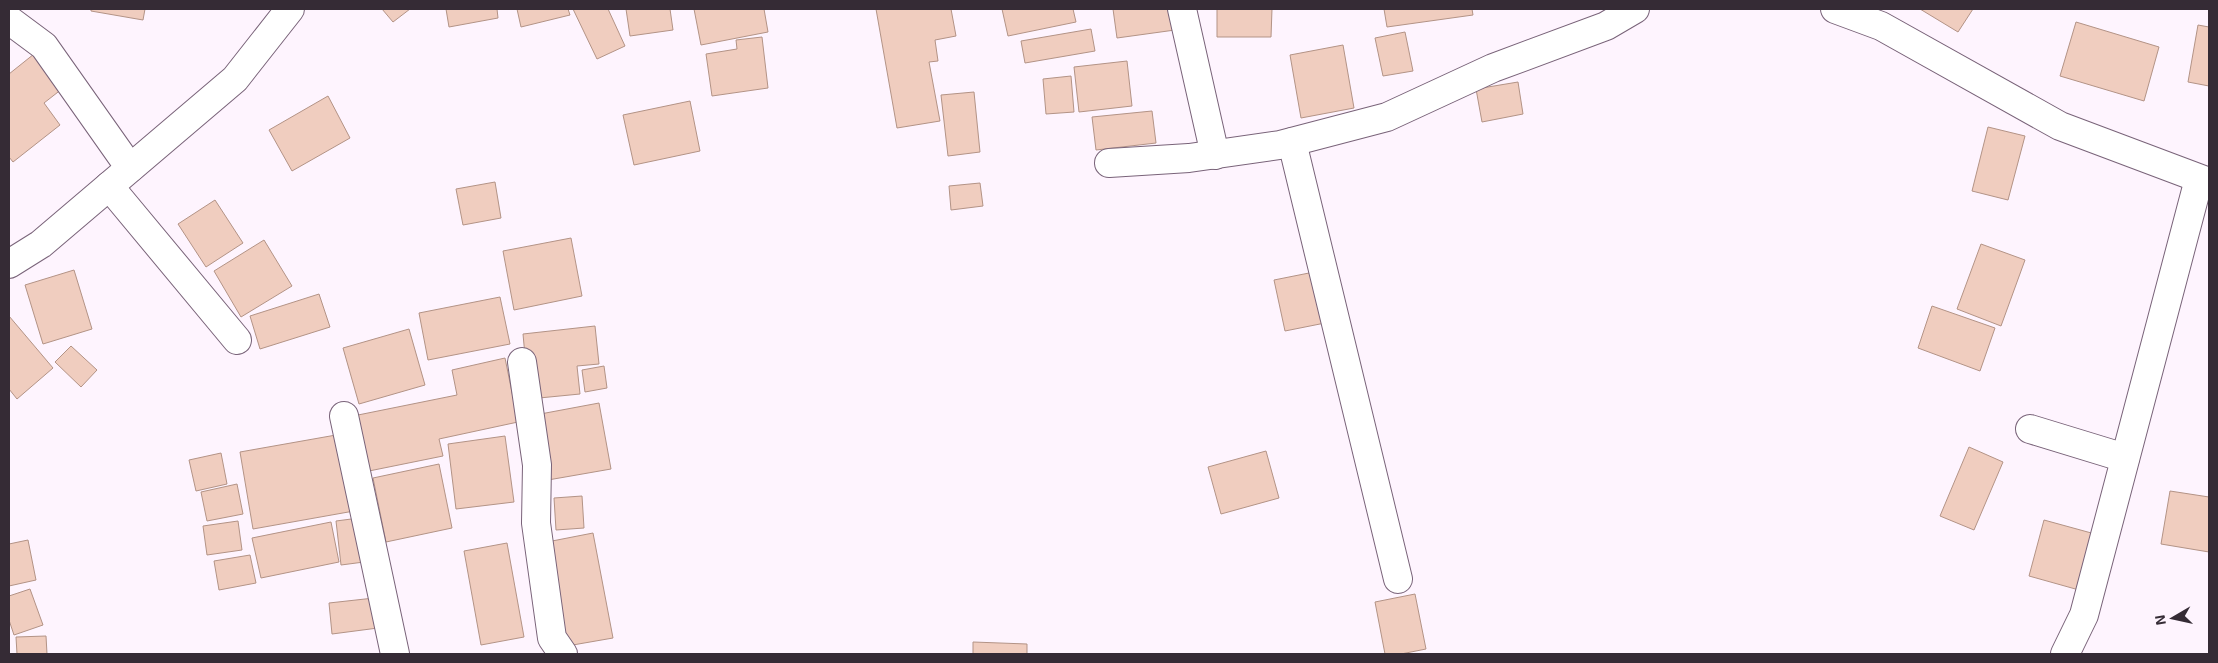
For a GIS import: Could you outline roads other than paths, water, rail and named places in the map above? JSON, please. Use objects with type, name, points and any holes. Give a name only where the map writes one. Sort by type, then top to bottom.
[{"type":"street","points":[[9,264],[41,244],[235,80],[290,9]]},
{"type":"street","points":[[1182,9],[1215,155]]},
{"type":"street","points":[[1109,163],[1189,158],[1292,142],[1387,116],[1493,68],[1606,26],[1635,9]]},
{"type":"street","points":[[1835,9],[1885,18],[2060,126],[2204,181],[2125,458],[2084,616],[2065,654]]},
{"type":"street","points":[[9,20],[44,46],[130,168]]},
{"type":"street","points":[[1292,142],[1398,578]]},
{"type":"street","points":[[109,186],[237,340]]},
{"type":"street","points":[[522,362],[537,465],[536,523],[552,638],[563,654]]},
{"type":"street","points":[[344,416],[395,654]]},
{"type":"street","points":[[2030,429],[2125,458]]}]
